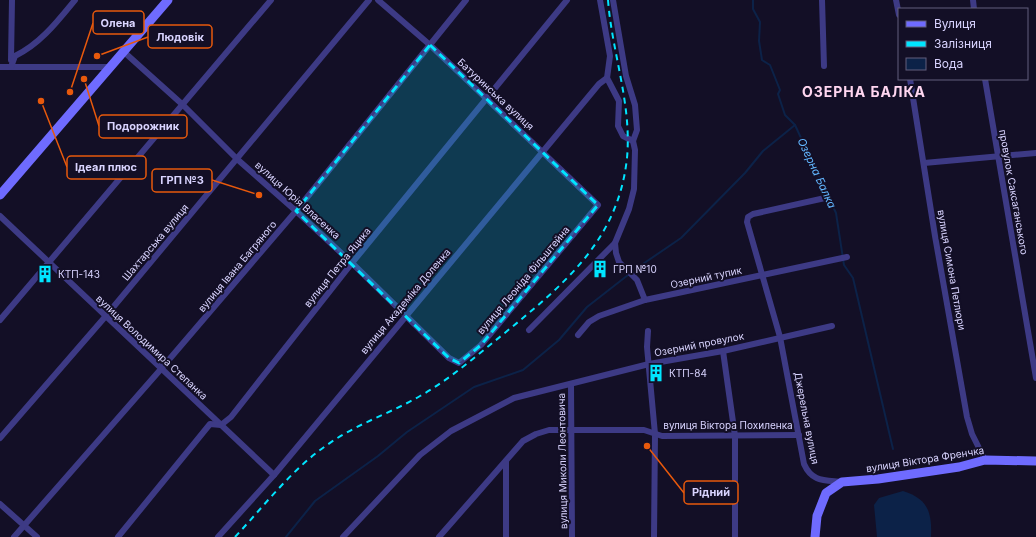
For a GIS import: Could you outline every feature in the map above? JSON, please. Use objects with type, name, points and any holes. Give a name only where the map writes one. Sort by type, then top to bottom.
[{"type":"street","points":[[11,67],[12,0]]},
{"type":"street","points":[[11,67],[15,56],[25,51],[49,31],[75,0]]},
{"type":"street","points":[[0,195],[168,0]]},
{"type":"street","points":[[0,320],[271,0]]},
{"type":"street","name":"Шахтарська вулиця","points":[[0,438],[106,317],[369,0]]},
{"type":"street","name":"Батуринська вулиця","points":[[378,0],[430,45],[543,151],[598,206]]},
{"type":"street","name":"вулиця Івана Багряного","points":[[14,537],[162,369],[296,211],[466,0]]},
{"type":"street","name":"вулиця Петра Яцика","points":[[118,537],[210,424],[221,425],[231,417],[352,263],[567,0]]},
{"type":"street","points":[[600,0],[610,56],[607,78],[619,101],[618,126],[623,136],[633,141]]},
{"type":"street","points":[[529,330],[615,243],[629,209],[634,189],[635,150],[633,141],[637,130],[635,105],[626,76],[614,0]]},
{"type":"street","points":[[822,0],[824,66]]},
{"type":"street","points":[[896,0],[898,10]]},
{"type":"street","name":"вулиця Юрія Власенка","points":[[124,52],[182,105],[237,160],[296,211],[352,263],[406,314],[449,358],[459,363]]},
{"type":"street","points":[[0,67],[111,67]]},
{"type":"street","name":"вулиця Академіка Доленка","points":[[218,537],[274,475],[406,314],[599,84],[607,78]]},
{"type":"street","name":"вулиця Симона Петлюри","points":[[910,80],[935,236],[967,416],[972,434],[985,460]]},
{"type":"street","name":"провулок Саксаганського","points":[[985,80],[1036,378]]},
{"type":"street","points":[[924,162],[1036,153]]},
{"type":"street","name":"Джерельна вулиця","points":[[825,198],[753,214],[748,217],[746,222],[780,337],[804,464],[808,474],[815,478],[842,482]]},
{"type":"street","name":"вулиця Леоніда Фільштейна","points":[[459,363],[481,345],[598,206]]},
{"type":"street","name":"вулиця Володимира Степанка","points":[[0,216],[274,475]]},
{"type":"street","points":[[615,243],[619,262],[637,280],[645,300]]},
{"type":"street","name":"Озерний тупик","points":[[578,335],[589,322],[599,316],[645,300],[847,257]]},
{"type":"street","name":"Озерний провулок","points":[[571,384],[649,364],[723,351],[832,326]]},
{"type":"street","points":[[648,331],[649,364],[655,434],[654,537]]},
{"type":"street","points":[[723,351],[735,436],[735,537]]},
{"type":"street","points":[[343,537],[420,455],[451,431],[514,398],[571,384]]},
{"type":"street","name":"вулиця Миколи Леонтовича","points":[[571,384],[572,537]]},
{"type":"street","name":"вулиця Віктора Похиленка","points":[[439,537],[523,441],[536,434],[549,430],[644,430],[662,436],[799,435]]},
{"type":"street","name":"вулиця Віктора Френчка","points":[[842,482],[878,479],[959,467],[985,460],[1036,461]]},
{"type":"street","points":[[506,461],[506,537]]},
{"type":"street","points":[[815,537],[817,516],[826,494],[842,482]]},
{"type":"street","points":[[0,504],[37,537]]},
{"type":"highlighted area","points":[[430,45],[598,205],[481,345],[459,363],[449,358],[296,211]]},
{"type":"water","points":[[903,491],[918,498],[927,508],[931,520],[931,537],[877,537],[874,505],[879,498]]},
{"type":"waterway","name":"Озерна Балка","points":[[753,0],[753,9],[760,22],[759,41],[762,60],[770,65],[780,90],[778,94],[785,115],[795,125],[836,213],[844,265],[853,278],[893,449]]},
{"type":"waterway","points":[[637,268],[681,238],[745,173],[763,151],[795,125]]},
{"type":"waterway","points":[[286,537],[315,501],[378,456],[407,432],[474,387],[523,370],[559,340],[587,307],[628,275]]},
{"type":"railway","points":[[235,537],[290,476],[314,455],[349,431],[420,396],[462,368],[545,299],[584,260],[599,238],[612,214],[622,188],[627,158],[627,118],[613,39],[608,0]]},
{"type":"place","name":"Людовік","points":[[97,56]]},
{"type":"place","name":"Подорожник","points":[[84,79]]},
{"type":"place","name":"Олена","points":[[70,92]]},
{"type":"place","name":"Ідеал плюс","points":[[41,101]]},
{"type":"place","name":"ГРП №3","points":[[259,195]]},
{"type":"place","name":"ГРП №10","points":[[600,269]]},
{"type":"place","name":"КТП-143","points":[[45,274]]},
{"type":"place","name":"КТП-84","points":[[656,373]]},
{"type":"place","name":"Рідний","points":[[647,446]]},
{"type":"district","name":"ОЗЕРНА БАЛКА","points":[[864,92]]}]
